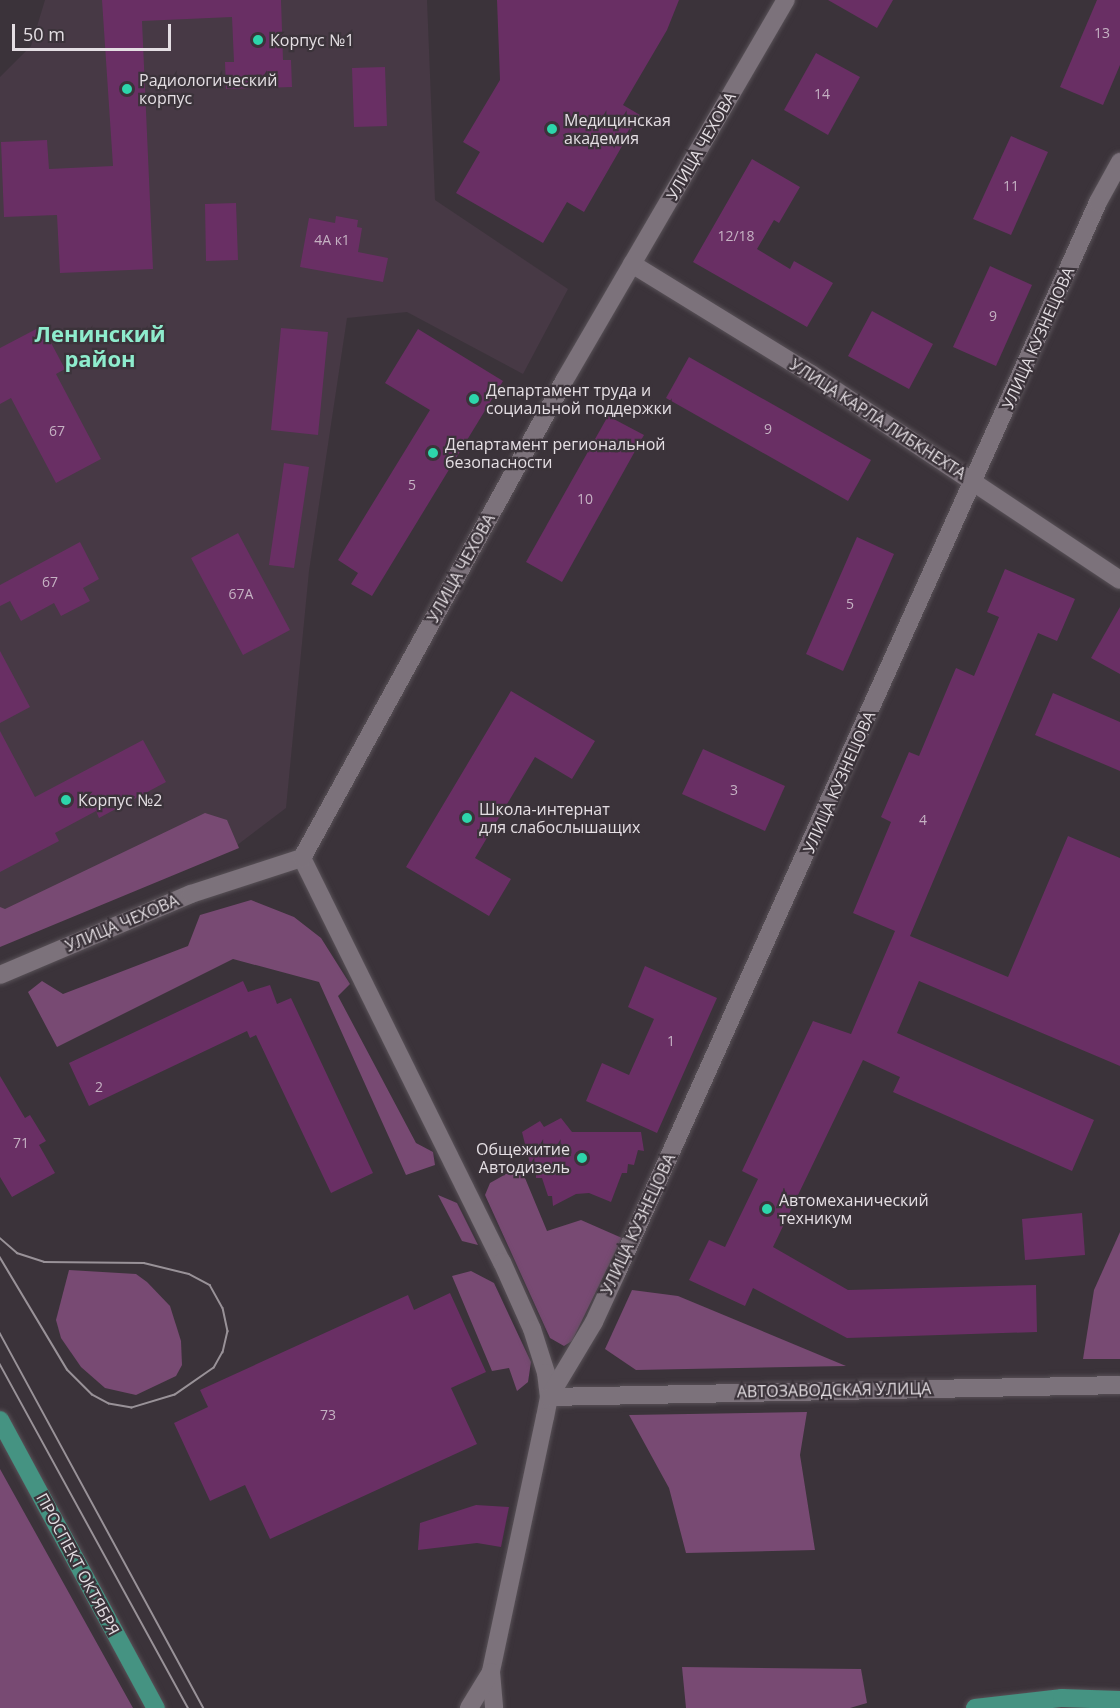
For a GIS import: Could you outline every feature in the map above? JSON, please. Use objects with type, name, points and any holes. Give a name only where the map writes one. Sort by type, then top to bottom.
[{"type":"main road","name":"ПРОСПЕКТ ОКТЯБРЯ","points":[[0,1420],[156,1708]]},
{"type":"main road","points":[[975,1708],[1062,1698],[1120,1700]]},
{"type":"street","name":"УЛИЦА ЧЕХОВА","points":[[0,975],[190,894],[302,858],[632,264],[786,0]]},
{"type":"street","name":"УЛИЦА КУЗНЕЦОВА","points":[[549,1397],[583,1341],[613,1282],[975,483],[1098,202],[1120,162]]},
{"type":"street","name":"УЛИЦА КАРЛА ЛИБКНЕХТА","points":[[632,264],[811,374],[1120,580]]},
{"type":"street","points":[[302,858],[502,1262],[540,1353],[549,1397],[491,1672],[494,1708]]},
{"type":"street","name":"АВТОЗАВОДСКАЯ УЛИЦА","points":[[549,1397],[1120,1385]]},
{"type":"street","points":[[469,1708],[491,1672]]},
{"type":"shaded area","points":[[45,0],[427,0],[435,200],[568,289],[523,374],[407,312],[347,318],[309,571],[286,808],[236,846],[0,943],[0,77],[31,46]]},
{"type":"shaded area","points":[[205,813],[227,820],[239,848],[0,947],[0,907],[5,909]]},
{"type":"shaded area","points":[[251,900],[294,917],[321,938],[350,984],[338,996],[416,1143],[433,1152],[435,1165],[406,1175],[319,982],[233,959],[57,1047],[28,992],[42,981],[63,994],[188,946],[200,915]]},
{"type":"shaded area","points":[[520,1166],[547,1231],[581,1220],[622,1238],[572,1341],[564,1346],[550,1338],[485,1195],[490,1183]]},
{"type":"shaded area","points":[[438,1195],[457,1203],[478,1245],[462,1241]]},
{"type":"shaded area","points":[[1120,1232],[1120,1359],[1083,1359],[1094,1290]]},
{"type":"shaded area","points":[[69,1270],[136,1274],[147,1282],[170,1306],[181,1341],[182,1365],[176,1376],[136,1395],[105,1388],[81,1367],[61,1338],[56,1320]]},
{"type":"shaded area","points":[[471,1271],[494,1283],[531,1362],[528,1382],[517,1391],[509,1368],[492,1371],[452,1276]]},
{"type":"shaded area","points":[[632,1290],[678,1296],[846,1366],[636,1370],[605,1349]]},
{"type":"shaded area","points":[[807,1412],[800,1455],[815,1550],[686,1553],[669,1488],[629,1415]]},
{"type":"shaded area","points":[[0,1469],[5,1478],[133,1708],[0,1708]]},
{"type":"shaded area","points":[[682,1667],[861,1669],[867,1703],[850,1708],[686,1708]]},
{"type":"building","points":[[102,0],[281,0],[283,60],[291,60],[292,87],[226,89],[225,62],[234,62],[232,17],[142,21],[153,269],[60,273],[57,215],[4,217],[1,142],[47,140],[49,169],[113,166]]},
{"type":"building","name":"Медицинская академия","points":[[497,0],[679,0],[667,30],[623,105],[640,115],[584,212],[567,202],[543,243],[456,193],[480,152],[463,142],[500,80]]},
{"type":"building","points":[[828,0],[893,0],[877,28]]},
{"type":"building","points":[[1097,0],[1120,0],[1120,65],[1103,105],[1060,87]]},
{"type":"building","points":[[816,53],[860,77],[828,135],[784,110]]},
{"type":"building","points":[[385,67],[387,126],[354,127],[352,68]]},
{"type":"building","points":[[1011,136],[1048,152],[1011,235],[973,219]]},
{"type":"building","points":[[752,159],[800,187],[779,223],[774,220],[757,249],[790,269],[794,261],[833,283],[807,327],[693,262]]},
{"type":"building","points":[[236,203],[238,260],[206,261],[205,204]]},
{"type":"building","points":[[336,216],[358,220],[357,227],[362,228],[358,252],[388,258],[383,282],[300,267],[309,218],[335,223]]},
{"type":"building","points":[[990,266],[1032,285],[996,366],[953,347]]},
{"type":"building","points":[[872,311],[933,344],[909,389],[848,356]]},
{"type":"building","points":[[42,326],[65,369],[56,374],[101,459],[56,483],[11,398],[0,404],[0,348]]},
{"type":"building","points":[[281,328],[328,332],[318,435],[271,430]]},
{"type":"building","points":[[418,329],[503,381],[372,596],[351,584],[358,573],[338,560],[430,410],[385,383]]},
{"type":"building","points":[[689,357],[871,460],[848,501],[666,398]]},
{"type":"building","points":[[608,416],[644,435],[562,582],[526,562]]},
{"type":"building","points":[[284,463],[309,467],[294,568],[269,565]]},
{"type":"building","points":[[238,533],[290,630],[243,655],[191,558]]},
{"type":"building","points":[[857,537],[894,554],[843,671],[806,654]]},
{"type":"building","points":[[80,542],[99,579],[83,588],[90,601],[61,616],[54,603],[21,621],[10,601],[0,606],[0,585]]},
{"type":"building","points":[[1005,569],[1075,599],[1057,641],[1038,633],[910,936],[1008,977],[1068,836],[1120,858],[1120,1066],[919,981],[897,1033],[1094,1120],[1072,1171],[893,1092],[900,1077],[863,1060],[773,1247],[848,1290],[1036,1285],[1037,1332],[847,1338],[753,1288],[745,1306],[689,1280],[709,1240],[725,1247],[758,1179],[742,1171],[813,1021],[851,1034],[895,931],[853,913],[891,822],[881,817],[909,752],[919,756],[956,668],[974,676],[999,617],[987,612]]},
{"type":"building","points":[[1120,607],[1120,674],[1091,658]]},
{"type":"building","points":[[0,651],[30,707],[0,723]]},
{"type":"building","name":"Школа-интернат для слабослышащих","points":[[511,691],[595,741],[572,779],[535,757],[475,858],[511,879],[489,916],[406,867]]},
{"type":"building","points":[[1053,693],[1120,722],[1120,771],[1035,735]]},
{"type":"building","name":"Корпус №2","points":[[0,731],[35,797],[143,740],[166,782],[99,818],[96,811],[55,833],[59,841],[0,872]]},
{"type":"building","points":[[703,749],[785,786],[765,831],[682,794]]},
{"type":"building","points":[[645,966],[717,998],[657,1133],[586,1101],[602,1063],[629,1075],[654,1019],[628,1007]]},
{"type":"building","points":[[243,981],[248,992],[270,985],[277,1004],[291,998],[373,1173],[331,1193],[256,1035],[250,1038],[247,1031],[89,1106],[69,1063]]},
{"type":"building","points":[[0,1076],[25,1118],[30,1115],[46,1141],[39,1145],[55,1173],[12,1197],[0,1177]]},
{"type":"building","name":"Общежитие Автодизель","points":[[561,1118],[572,1132],[641,1132],[644,1151],[638,1150],[634,1165],[628,1164],[627,1173],[622,1173],[611,1202],[589,1193],[576,1194],[553,1206],[552,1196],[548,1196],[542,1178],[536,1178],[536,1168],[531,1168],[522,1132],[540,1121],[544,1127]]},
{"type":"building","points":[[1082,1213],[1085,1255],[1025,1260],[1022,1219]]},
{"type":"building","points":[[450,1293],[486,1372],[451,1388],[477,1444],[270,1539],[245,1485],[210,1501],[174,1423],[208,1407],[200,1390],[408,1295],[414,1310]]},
{"type":"building","points":[[476,1505],[509,1507],[501,1547],[477,1543],[418,1550],[420,1523]]},
{"type":"tram line","points":[[0,1238],[17,1253],[44,1262],[144,1263],[189,1274],[210,1285],[223,1308],[228,1331],[223,1352],[214,1368],[175,1395],[132,1408],[109,1404],[92,1395],[67,1370],[0,1258]]},
{"type":"tram line","points":[[0,1333],[204,1708]]},
{"type":"tram line","points":[[0,1364],[188,1708]]},
{"type":"place","name":"Корпус №1","points":[[258,40]]},
{"type":"place","name":"Радиологический корпус","points":[[127,89]]},
{"type":"place","name":"Медицинская академия","points":[[552,129]]},
{"type":"place","name":"Департамент труда и социальной поддержки","points":[[474,399]]},
{"type":"place","name":"Департамент региональной безопасности","points":[[433,453]]},
{"type":"place","name":"Корпус №2","points":[[66,800]]},
{"type":"place","name":"Школа-интернат для слабослышащих","points":[[467,818]]},
{"type":"place","name":"Общежитие Автодизель","points":[[582,1158]]},
{"type":"place","name":"Автомеханический техникум","points":[[767,1209]]},
{"type":"district","name":"Ленинский район","points":[[100,346]]}]
